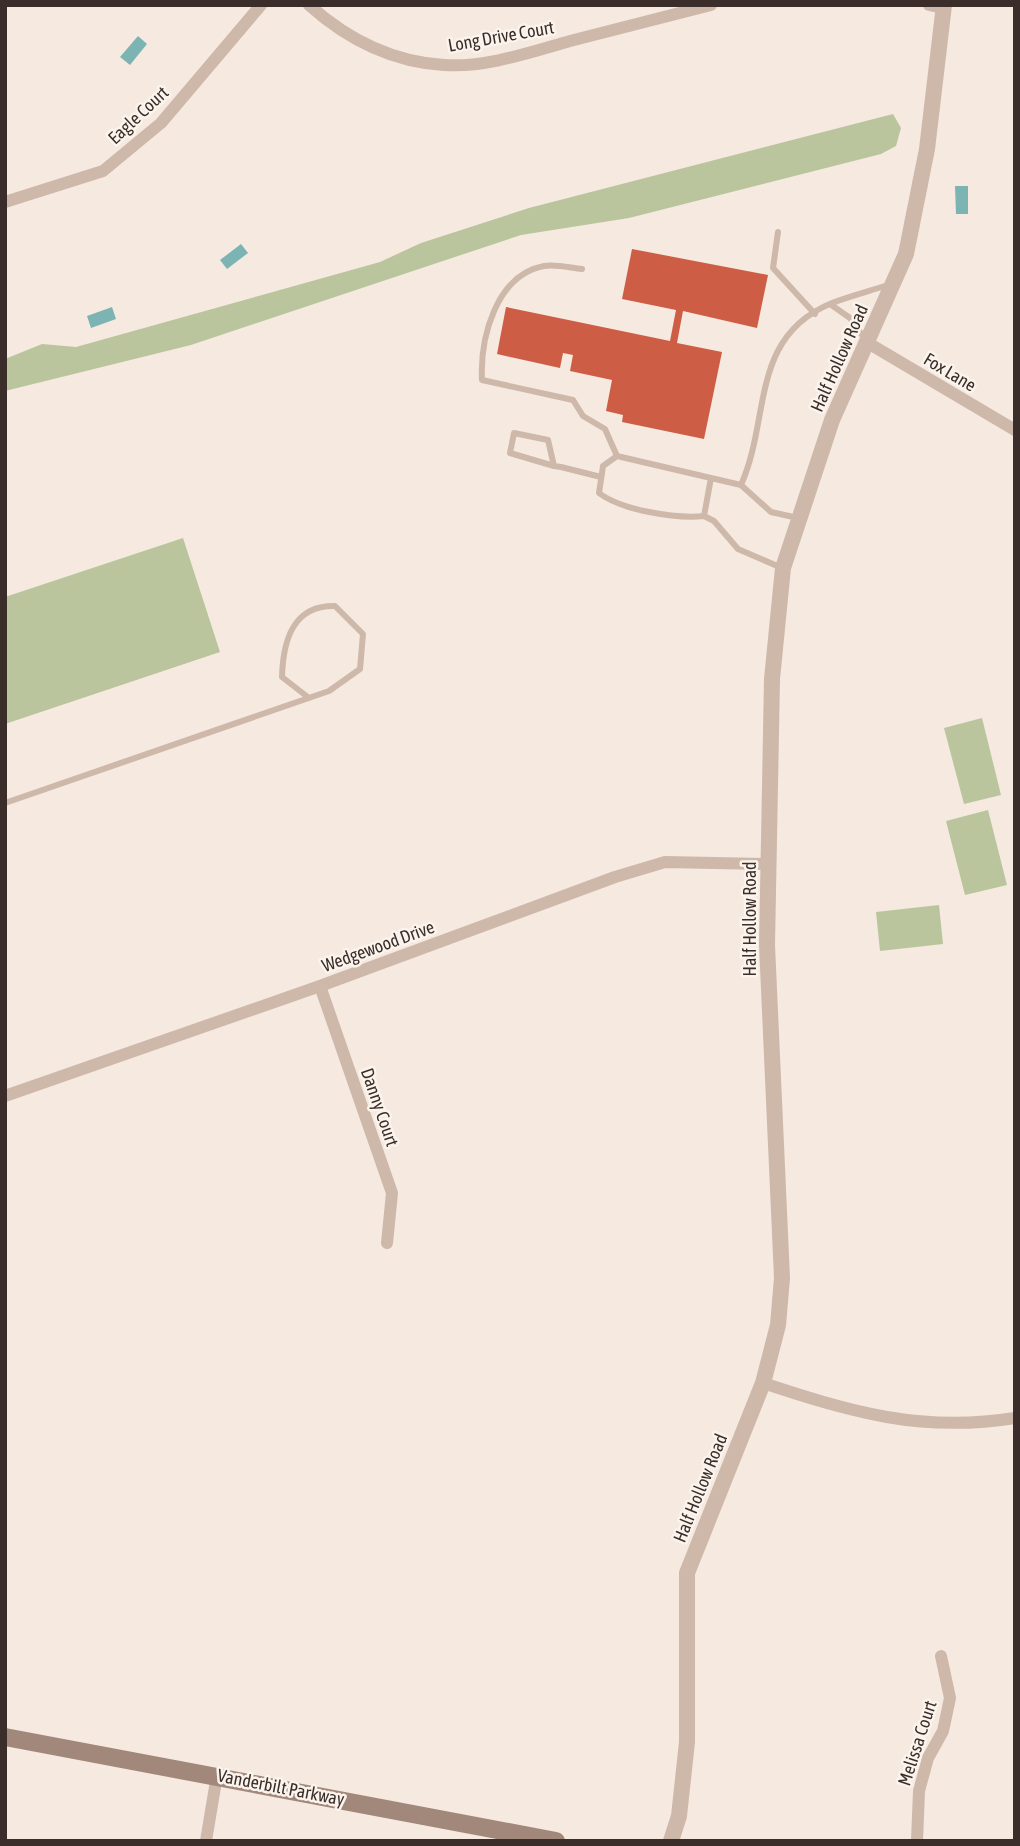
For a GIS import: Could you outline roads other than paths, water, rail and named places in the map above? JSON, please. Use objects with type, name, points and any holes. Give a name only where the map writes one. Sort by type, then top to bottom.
[{"type":"main road","name":"Vanderbilt Parkway","points":[[5,1737],[556,1841]]},
{"type":"street","name":"Eagle Court","points":[[5,202],[103,171],[161,123],[261,5]]},
{"type":"street","name":"Long Drive Court","points":[[309,5],[329,23],[361,43],[388,54],[444,65],[531,52],[711,5]]},
{"type":"street","name":"Half Hollow Road","points":[[671,1841],[679,1816],[687,1742],[687,1573],[763,1383],[778,1325],[782,1278],[770,1047],[768,864],[772,679],[783,568],[832,419],[906,254],[926,149],[939,6]]},
{"type":"street","name":"Fox Lane","points":[[868,343],[1015,430]]},
{"type":"street","name":"Wedgewood Drive","points":[[5,1096],[320,986],[615,877],[664,862],[768,864]]},
{"type":"street","name":"Danny Court","points":[[320,986],[391,1194],[387,1243]]},
{"type":"street","points":[[763,1383],[820,1402],[934,1424],[1015,1418]]},
{"type":"street","name":"Melissa Court","points":[[918,1841],[915,1821],[919,1791],[928,1758],[943,1731],[950,1698],[941,1656]]},
{"type":"street","points":[[206,1841],[217,1775]]},
{"type":"lane","points":[[778,232],[773,268],[815,314]]},
{"type":"lane","points":[[582,270],[547,265],[525,272],[500,300],[486,330],[481,360],[482,380],[573,400],[583,416],[605,429],[617,456]]},
{"type":"lane","points":[[741,485],[751,463],[770,363],[792,329],[830,304],[894,284]]},
{"type":"lane","points":[[830,304],[850,318],[868,343]]},
{"type":"lane","points":[[554,466],[548,440],[514,432],[510,453],[554,466],[601,477]]},
{"type":"lane","points":[[783,568],[738,548],[714,521],[704,516],[685,518],[610,502],[599,493],[603,466],[617,456],[741,485],[771,512],[800,518]]},
{"type":"lane","points":[[704,516],[711,478]]},
{"type":"lane","points":[[5,803],[309,698],[329,691],[360,669],[363,634],[335,606],[318,606],[293,624],[283,658],[282,677],[309,698]]},
{"type":"water","points":[[138,36],[147,44],[130,65],[120,57]]},
{"type":"water","points":[[955,186],[968,186],[968,214],[956,214]]},
{"type":"water","points":[[241,244],[248,253],[227,269],[220,260]]},
{"type":"water","points":[[112,307],[116,319],[91,328],[87,316]]}]
